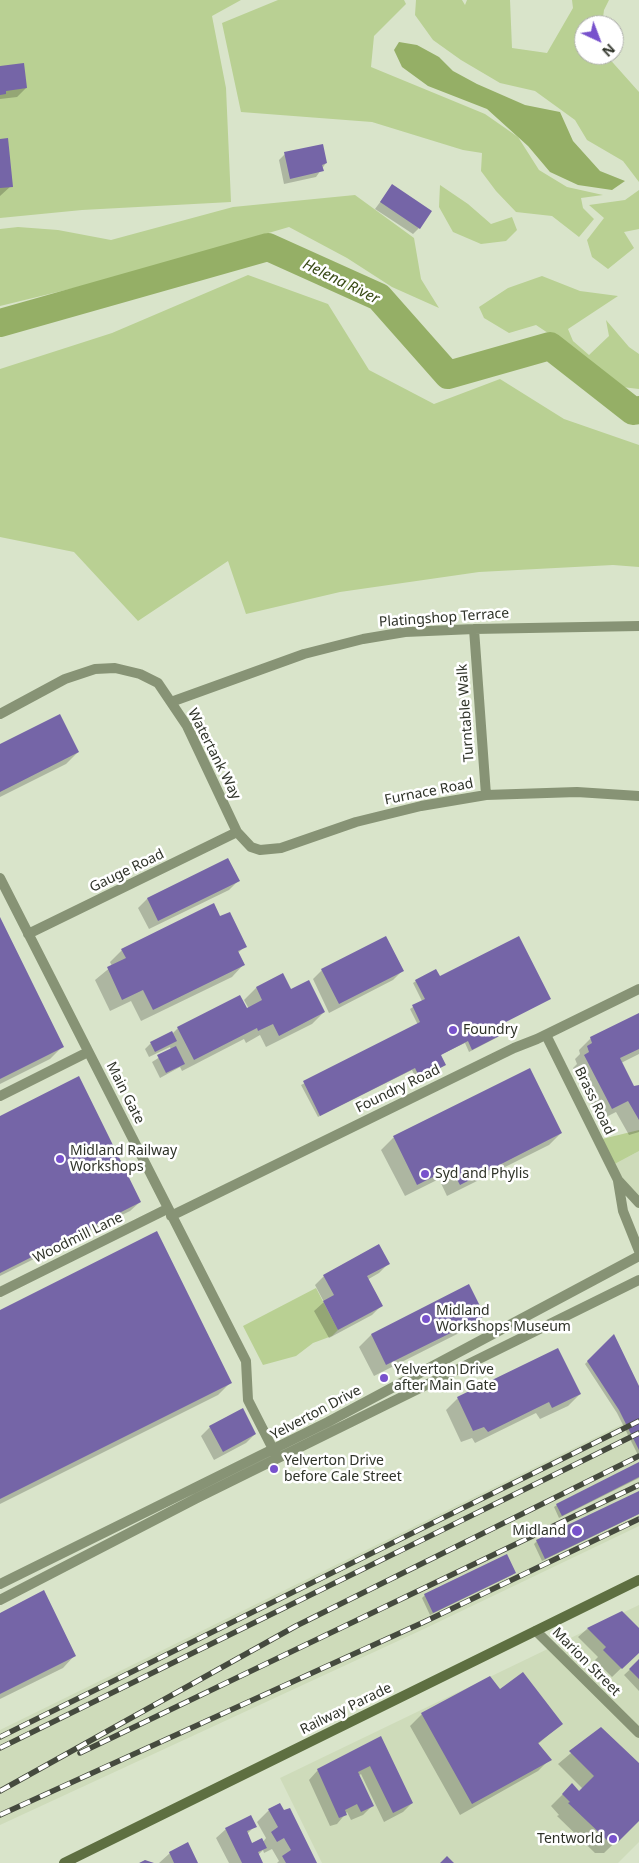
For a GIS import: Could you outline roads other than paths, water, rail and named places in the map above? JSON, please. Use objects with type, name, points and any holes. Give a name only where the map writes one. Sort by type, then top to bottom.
[{"type":"street","name":"Platingshop Terrace","points":[[170,702],[295,657],[363,639],[405,632],[639,626]]},
{"type":"street","name":"Turntable Walk","points":[[474,629],[486,795]]},
{"type":"street","name":"Watertank Way","points":[[0,714],[65,679],[95,669],[116,668],[140,674],[158,683],[188,726],[238,832]]},
{"type":"street","name":"Furnace Road","points":[[238,832],[252,847],[271,850],[356,822],[420,806],[486,795],[577,792],[639,796]]},
{"type":"street","name":"Gauge Road","points":[[28,934],[238,832]]},
{"type":"street","name":"Main Gate","points":[[0,878],[246,1361],[248,1400],[275,1454]]},
{"type":"street","name":"Foundry Road","points":[[169,1213],[514,1048],[546,1035],[639,989]]},
{"type":"street","name":"Brass Road","points":[[546,1035],[618,1180],[639,1203]]},
{"type":"street","points":[[0,1096],[88,1052]]},
{"type":"street","name":"Brass Road","points":[[618,1180],[623,1211],[639,1251]]},
{"type":"street","name":"Woodmill Lane","points":[[0,1292],[169,1213]]},
{"type":"street","name":"Yelverton Drive","points":[[0,1600],[275,1454],[639,1256]]},
{"type":"street","name":"Yelverton Drive","points":[[0,1584],[639,1280]]},
{"type":"street","name":"Railway Parade","points":[[64,1863],[639,1580]]},
{"type":"street","name":"Marion Street","points":[[536,1631],[639,1733]]},
{"type":"waterway","name":"Helena River","points":[[0,323],[268,247],[379,297],[448,375],[550,346],[633,411],[639,410]]},
{"type":"railway","points":[[0,1737],[639,1421]]},
{"type":"railway","points":[[0,1748],[639,1433]]},
{"type":"railway","points":[[0,1791],[296,1626],[639,1456]]},
{"type":"railway","points":[[80,1753],[639,1485]]},
{"type":"railway","points":[[0,1815],[424,1622],[639,1519]]},
{"type":"place","name":"Foundry","points":[[453,1030]]},
{"type":"place","name":"Midland Railway Workshops","points":[[60,1159]]},
{"type":"place","name":"Syd and Phylis","points":[[425,1174]]},
{"type":"place","name":"Midland Workshops Museum","points":[[426,1319]]},
{"type":"place","name":"Yelverton Drive after Main Gate","points":[[384,1378]]},
{"type":"place","name":"Yelverton Drive before Cale Street","points":[[274,1469]]},
{"type":"place","name":"Midland","points":[[577,1531]]},
{"type":"place","name":"Tentworld","points":[[613,1839]]}]
